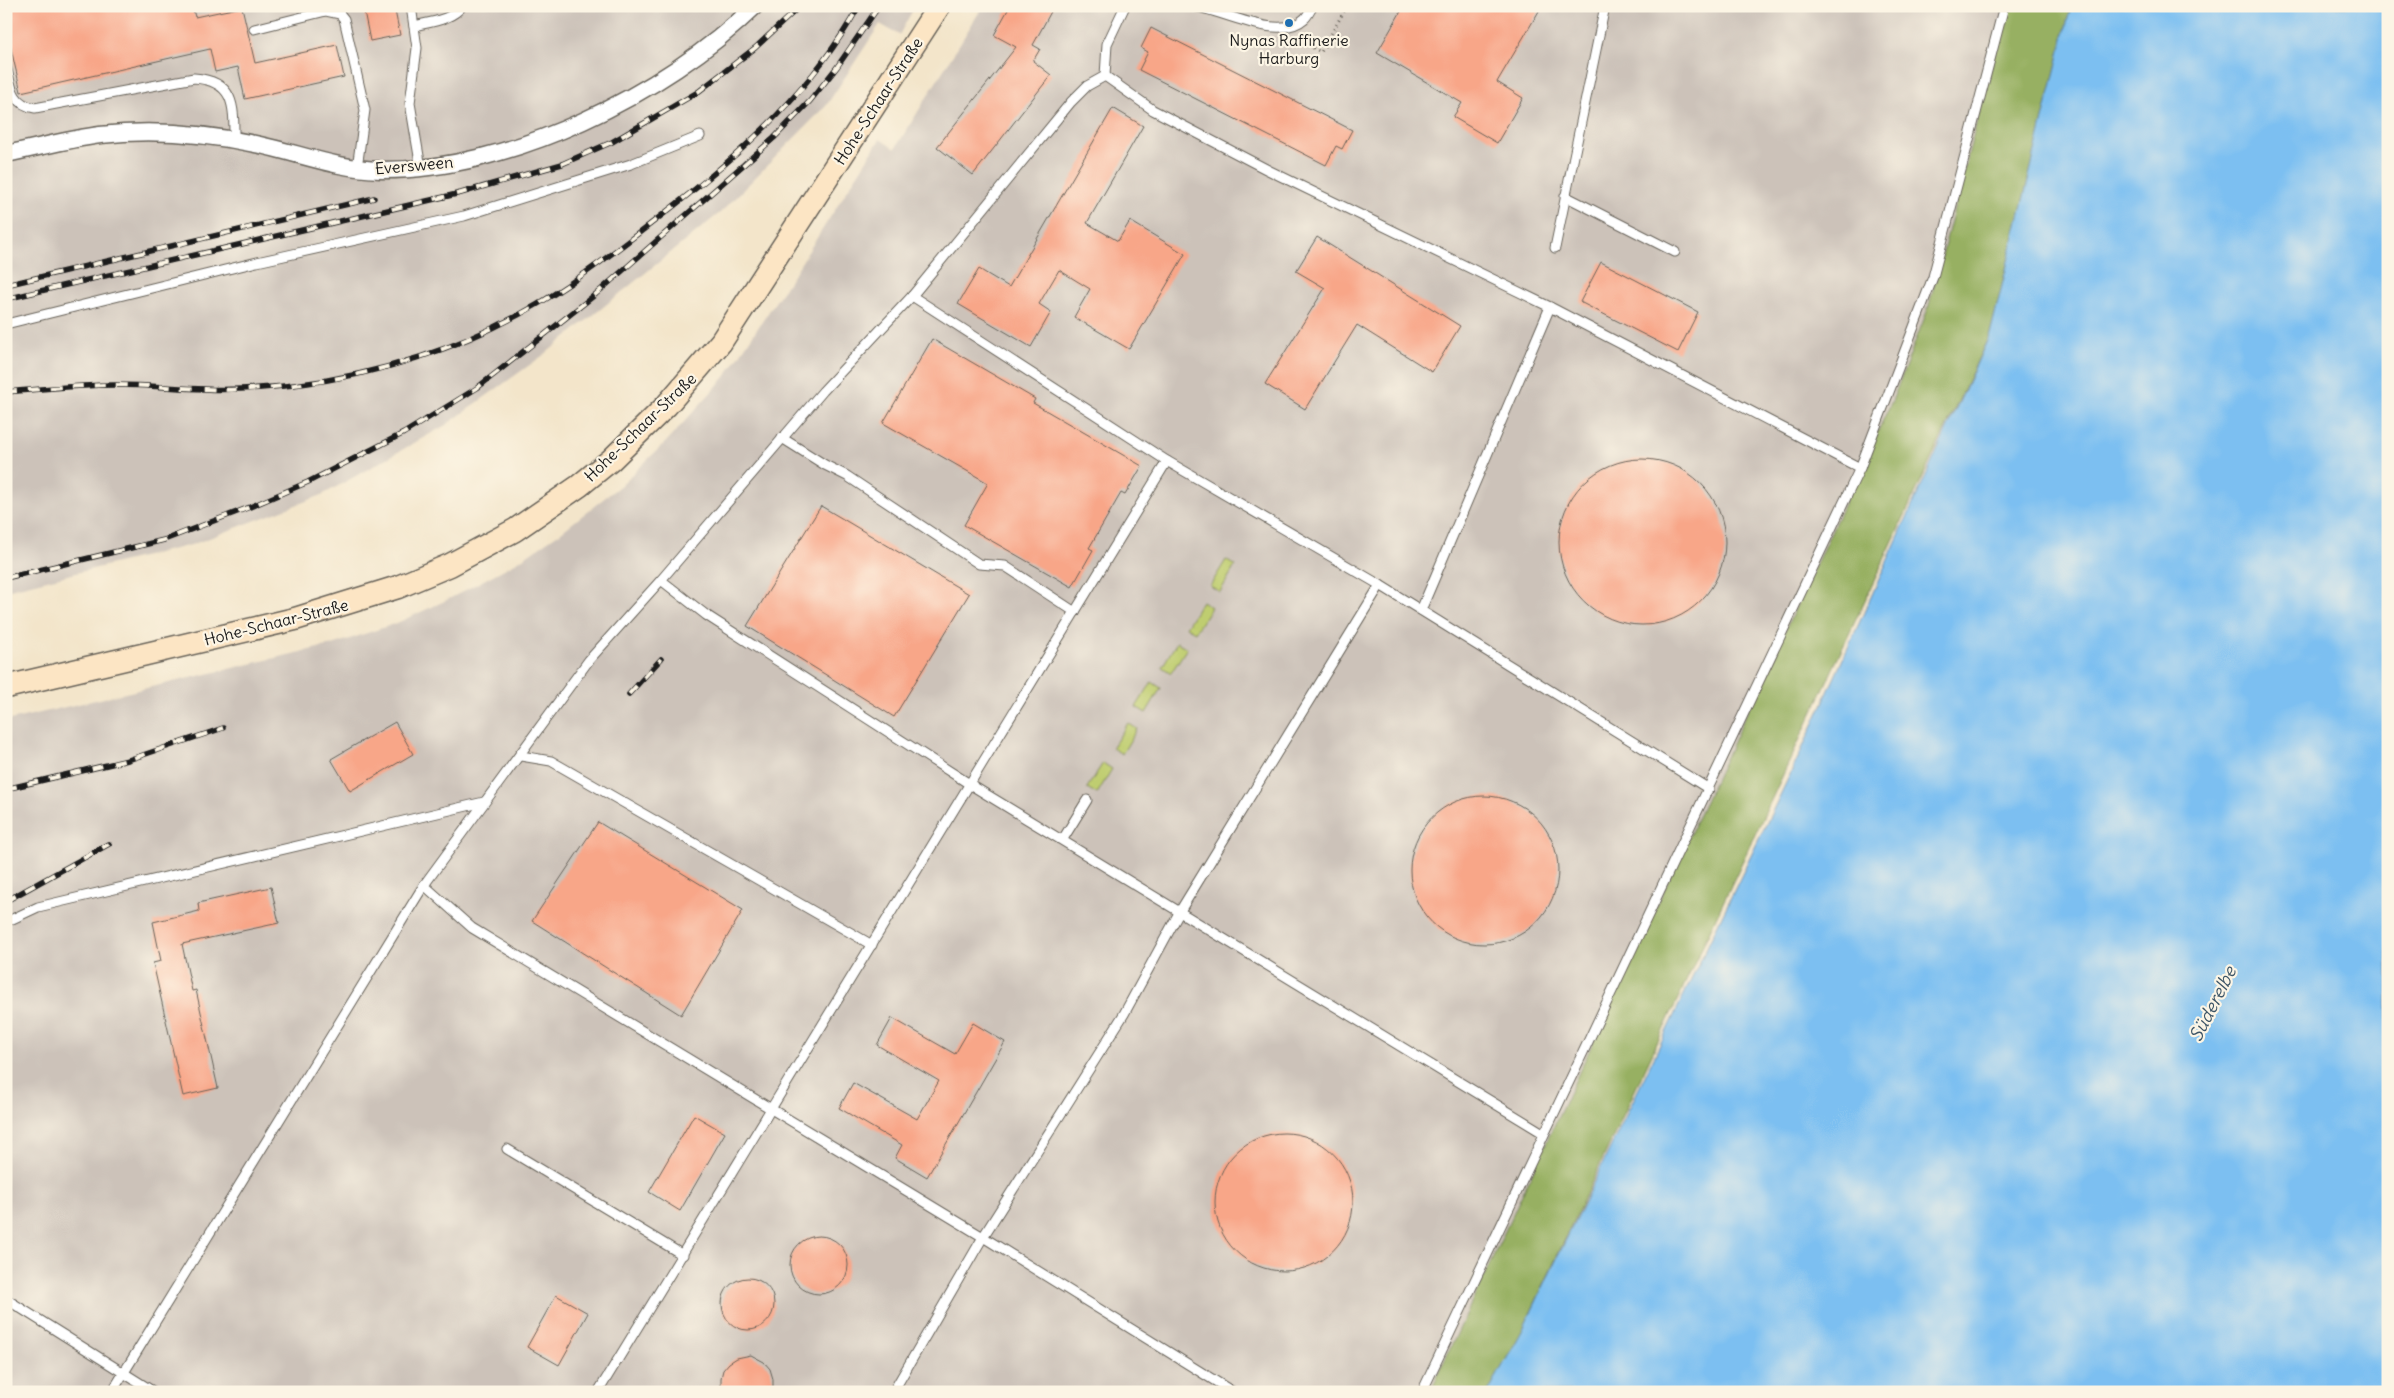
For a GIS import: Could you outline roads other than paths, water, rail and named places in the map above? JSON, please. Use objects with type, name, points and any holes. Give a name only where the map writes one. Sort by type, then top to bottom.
[{"type":"main road","name":"Hohe-Schaar-Straße","points":[[6,687],[295,619],[398,587],[450,565],[515,530],[579,486],[611,460],[666,406],[721,342],[939,6]]},
{"type":"street","name":"Eversween","points":[[6,154],[100,135],[156,132],[234,140],[260,145],[315,161],[357,168],[380,170],[421,168],[467,160],[522,145],[628,99],[678,68],[738,23],[755,6]]},
{"type":"lane","points":[[411,6],[417,48],[410,103],[421,168]]},
{"type":"lane","points":[[414,26],[445,18],[459,11],[462,6]]},
{"type":"lane","points":[[1105,76],[1107,44],[1125,6]]},
{"type":"lane","points":[[1193,6],[1277,28],[1293,25],[1304,19],[1313,6]]},
{"type":"lane","points":[[1555,248],[1605,6]]},
{"type":"lane","points":[[1422,1392],[1543,1133],[1709,789],[1860,468],[1933,277],[2004,6]]},
{"type":"lane","points":[[254,29],[334,9],[344,19],[365,110],[357,168]]},
{"type":"lane","points":[[6,65],[18,101],[25,106],[36,108],[194,78],[210,79],[222,87],[231,100],[234,115],[234,140]]},
{"type":"lane","points":[[112,1392],[424,885],[484,802],[521,756],[589,660],[661,580],[823,391],[912,296],[1071,102],[1087,86],[1105,76]]},
{"type":"lane","points":[[1105,76],[1153,110],[1268,170],[1550,307],[1860,468]]},
{"type":"lane","points":[[6,324],[257,262],[464,216],[631,164],[700,136]]},
{"type":"lane","points":[[1565,196],[1675,252]]},
{"type":"lane","points":[[912,296],[1167,461],[1380,585],[1709,789]]},
{"type":"lane","points":[[1421,610],[1550,307]]},
{"type":"lane","points":[[782,438],[825,465],[847,476],[979,564],[1004,566],[1075,612]]},
{"type":"lane","points":[[598,1392],[1167,461]]},
{"type":"lane","points":[[661,580],[706,615],[971,784],[1543,1133]]},
{"type":"lane","points":[[893,1392],[983,1237],[1124,1014],[1180,911],[1380,585]]},
{"type":"lane","points":[[521,756],[552,762],[872,945]]},
{"type":"lane","points":[[1063,839],[1087,800]]},
{"type":"lane","points":[[6,922],[38,907],[484,802]]},
{"type":"lane","points":[[424,885],[472,928],[770,1110],[983,1237],[1233,1392]]},
{"type":"lane","points":[[507,1148],[683,1255]]},
{"type":"lane","points":[[6,1299],[154,1392]]},
{"type":"water","name":"Süderelbe","points":[[2071,6],[2388,6],[2388,1392],[1488,1392],[1522,1331],[1798,758],[1990,334]]},
{"type":"railway","points":[[6,299],[461,193],[562,164],[612,142],[698,92],[755,48],[800,6]]},
{"type":"railway","points":[[6,392],[101,385],[227,390],[294,385],[357,374],[389,366],[451,346],[481,333],[538,304],[608,257],[728,162],[800,90],[841,36],[859,6]]},
{"type":"railway","points":[[6,578],[164,540],[250,507],[308,482],[404,433],[477,388],[596,294],[774,138],[810,101],[837,67],[879,6]]},
{"type":"railway","points":[[6,285],[374,198]]},
{"type":"railway","points":[[629,694],[661,659]]},
{"type":"railway","points":[[6,789],[128,760],[223,728]]},
{"type":"railway","points":[[6,901],[109,844]]},
{"type":"place","name":"Nynas Raffinerie Harburg","points":[[1289,23]]}]
